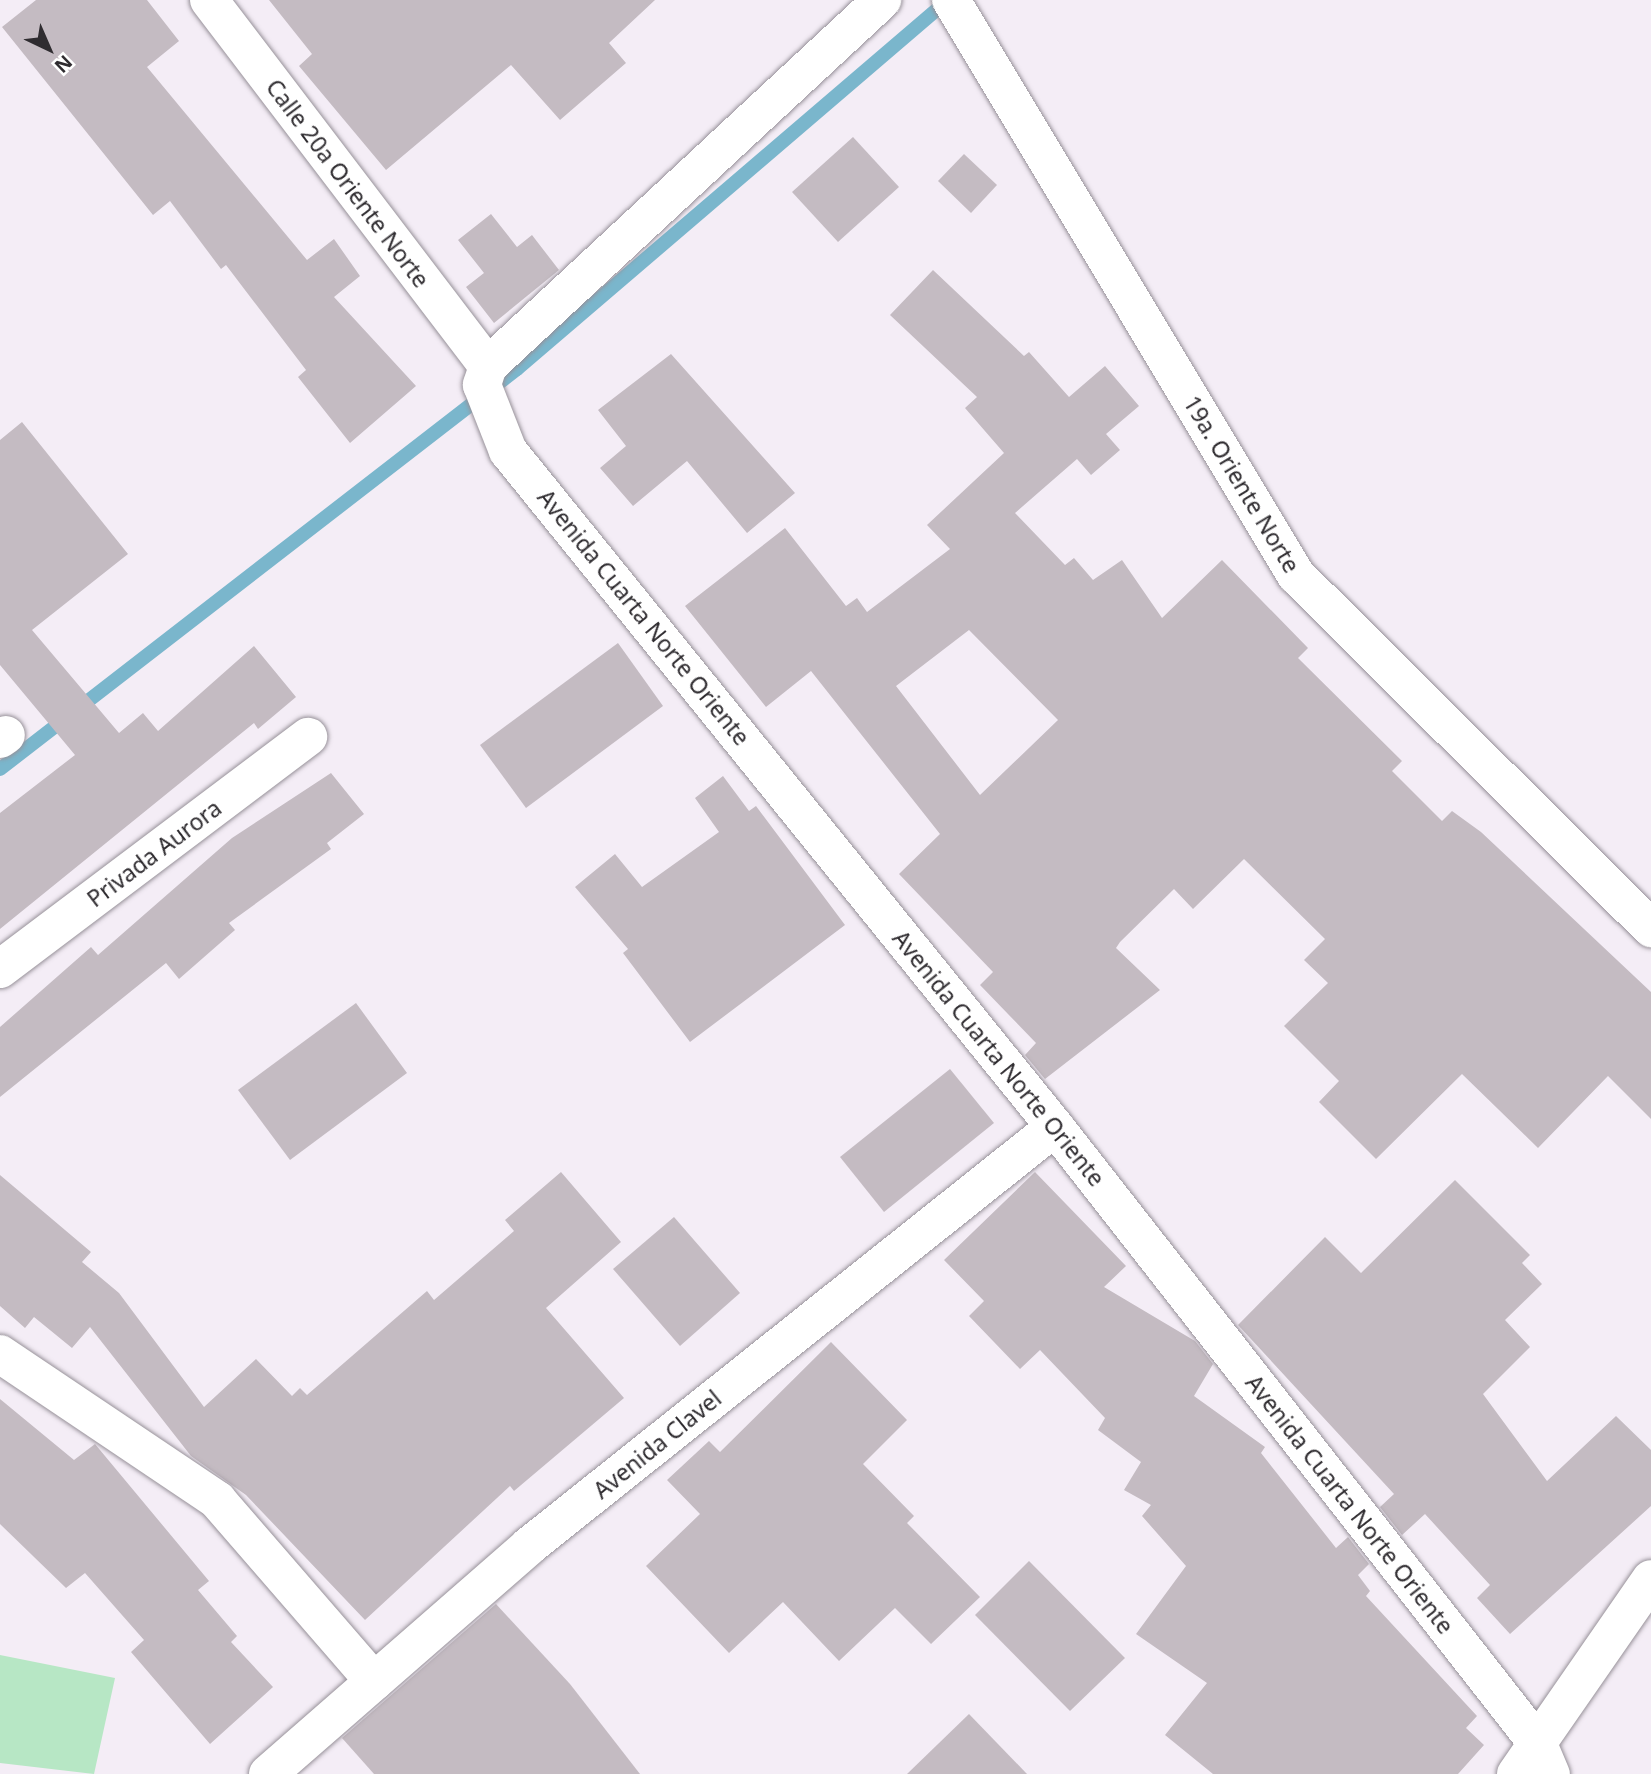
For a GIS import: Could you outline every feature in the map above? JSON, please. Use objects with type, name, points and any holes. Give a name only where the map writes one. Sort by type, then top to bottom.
[{"type":"street","name":"Calle 20a Oriente Norte","points":[[209,0],[485,375]]},
{"type":"street","points":[[485,375],[882,0]]},
{"type":"street","name":"19a. Oriente Norte","points":[[951,0],[1296,575],[1651,928]]},
{"type":"street","name":"Avenida Cuarta Norte Oriente","points":[[485,375],[508,451],[1055,1127],[1545,1759]]},
{"type":"street","name":"Privada Aurora","points":[[0,969],[308,737]]},
{"type":"street","name":"Avenida Clavel","points":[[268,1774],[529,1546],[1055,1127]]},
{"type":"street","points":[[0,1354],[216,1500],[374,1681]]},
{"type":"street","points":[[1516,1774],[1545,1759],[1651,1579]]},
{"type":"green space","points":[[0,1655],[115,1678],[94,1774],[0,1763]]},
{"type":"building","points":[[36,0],[147,0],[179,41],[147,67],[307,260],[334,239],[360,276],[334,297],[416,386],[350,443],[298,377],[306,370],[226,265],[221,269],[170,201],[153,215],[2,27]]},
{"type":"building","points":[[269,0],[655,0],[609,43],[626,63],[560,120],[511,65],[386,170],[299,66],[312,54]]},
{"type":"building","points":[[853,137],[899,187],[838,242],[792,192]]},
{"type":"building","points":[[964,154],[997,185],[971,213],[938,181]]},
{"type":"building","points":[[491,214],[517,247],[532,235],[559,270],[494,323],[466,287],[484,273],[458,240]]},
{"type":"building","points":[[933,270],[1024,356],[1029,352],[1069,397],[1105,366],[1139,406],[1106,434],[1120,450],[1091,475],[1077,459],[1015,513],[1065,565],[1074,558],[1093,580],[1122,560],[1162,618],[1222,560],[1308,648],[1298,658],[1402,761],[1392,771],[1442,821],[1452,811],[1481,832],[1651,992],[1651,1119],[1608,1076],[1538,1148],[1462,1074],[1376,1159],[1319,1102],[1339,1081],[1284,1026],[1328,983],[1304,960],[1325,939],[1244,859],[1193,909],[1174,889],[1120,942],[1116,948],[1160,990],[1045,1079],[1025,1055],[1036,1043],[980,985],[993,972],[899,874],[940,834],[811,671],[766,707],[685,606],[785,528],[846,606],[857,598],[867,612],[950,549],[927,525],[1004,453],[965,408],[977,397],[890,315]],"holes":[[[969,630],[1058,720],[980,795],[896,686]]]},
{"type":"building","points":[[671,354],[795,493],[747,533],[687,461],[633,506],[600,468],[626,446],[598,410]]},
{"type":"building","points":[[22,422],[128,554],[32,630],[119,733],[143,713],[158,731],[254,646],[296,697],[258,729],[254,723],[0,929],[0,813],[75,755],[0,665],[0,440]]},
{"type":"building","points":[[618,643],[663,706],[526,808],[480,745]]},
{"type":"building","points":[[331,773],[364,814],[327,843],[331,849],[229,923],[235,930],[179,979],[166,963],[0,1097],[0,1027],[91,947],[98,955],[232,838]]},
{"type":"building","points":[[723,776],[749,811],[756,806],[845,925],[690,1042],[623,953],[628,949],[575,887],[615,854],[642,887],[719,832],[695,798]]},
{"type":"building","points":[[356,1003],[407,1073],[290,1160],[238,1090]]},
{"type":"building","points":[[950,1069],[994,1123],[884,1212],[840,1157]]},
{"type":"building","points":[[561,1172],[621,1242],[546,1308],[624,1398],[514,1491],[510,1486],[365,1620],[246,1495],[191,1456],[90,1327],[72,1348],[34,1317],[25,1328],[0,1306],[0,1175],[91,1252],[82,1262],[119,1293],[204,1407],[256,1359],[292,1396],[300,1388],[307,1395],[427,1291],[434,1300],[514,1231],[505,1220]]},
{"type":"building","points":[[1035,1172],[1126,1266],[1104,1287],[1195,1341],[1213,1364],[1194,1396],[1265,1447],[1261,1453],[1336,1548],[1348,1537],[1369,1564],[1358,1575],[1370,1591],[1366,1596],[1477,1716],[1466,1728],[1484,1745],[1458,1774],[1213,1774],[1165,1735],[1207,1683],[1136,1634],[1186,1566],[1142,1516],[1151,1505],[1124,1490],[1141,1462],[1098,1430],[1105,1418],[1040,1350],[1020,1369],[969,1316],[984,1301],[944,1260]]},
{"type":"building","points":[[1455,1180],[1530,1255],[1522,1263],[1542,1284],[1505,1320],[1530,1347],[1483,1394],[1547,1481],[1616,1416],[1651,1450],[1651,1506],[1510,1634],[1477,1598],[1490,1585],[1425,1514],[1402,1535],[1380,1507],[1394,1494],[1238,1325],[1325,1237],[1361,1273]]},
{"type":"building","points":[[674,1217],[740,1293],[680,1346],[613,1269]]},
{"type":"building","points":[[831,1342],[907,1420],[863,1464],[914,1516],[907,1523],[980,1597],[931,1644],[895,1608],[839,1661],[783,1602],[729,1653],[646,1566],[700,1514],[667,1480],[709,1441],[720,1452]]},
{"type":"building","points":[[0,1399],[74,1460],[95,1444],[209,1581],[198,1590],[237,1636],[231,1642],[273,1687],[210,1744],[131,1652],[144,1640],[85,1573],[66,1588],[0,1524]]},
{"type":"building","points":[[1029,1561],[1125,1658],[1070,1711],[975,1615]]},
{"type":"building","points":[[496,1604],[570,1684],[640,1774],[374,1774],[342,1738]]},
{"type":"building","points":[[969,1714],[1027,1774],[907,1774]]},
{"type":"waterway","points":[[0,769],[517,369],[948,0]]}]
